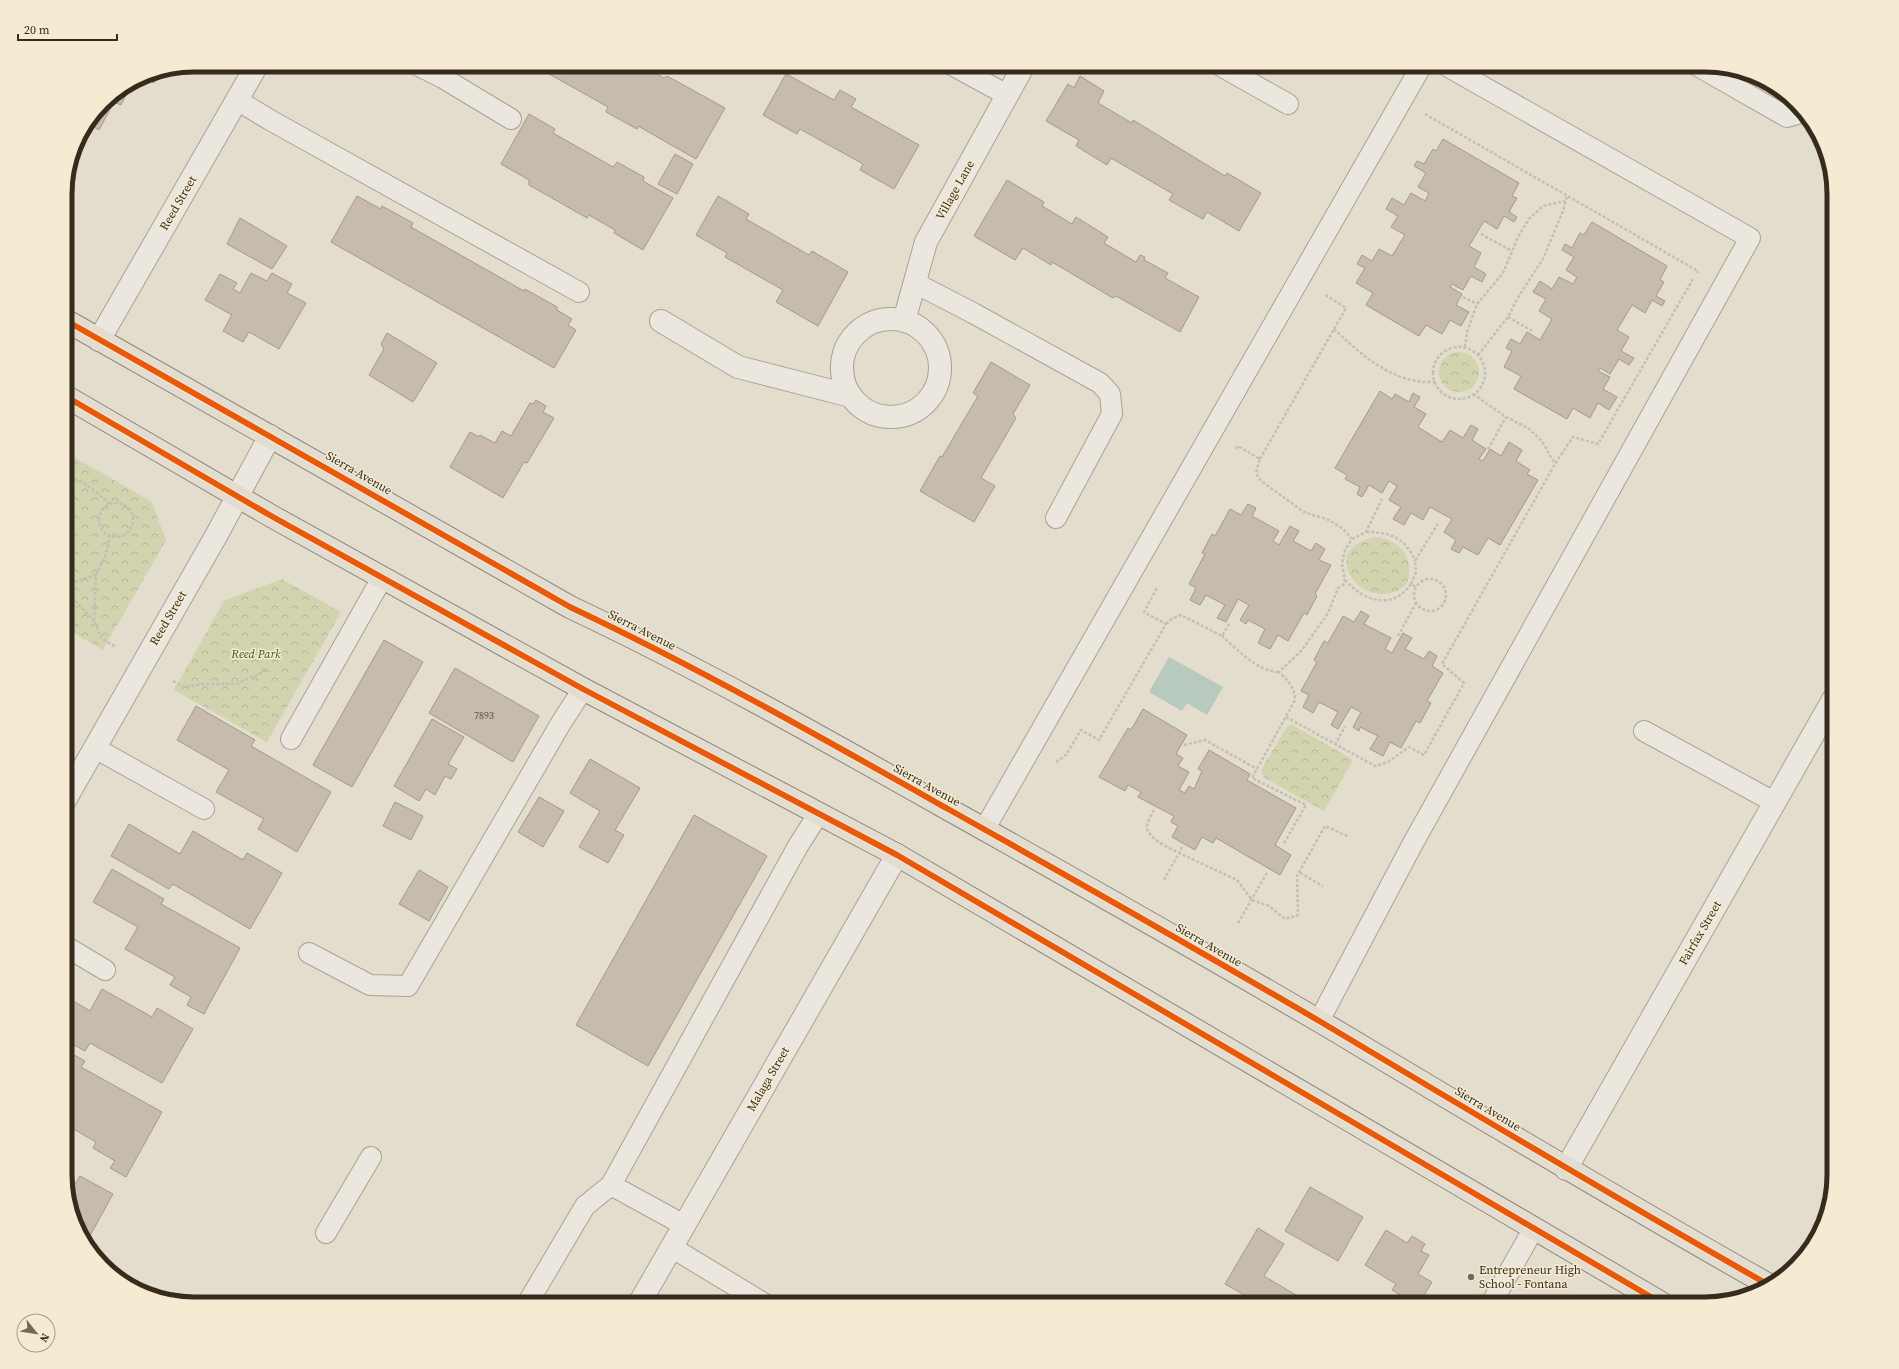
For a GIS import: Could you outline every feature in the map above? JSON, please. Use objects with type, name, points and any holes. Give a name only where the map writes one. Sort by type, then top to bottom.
[{"type":"main road","name":"Sierra Avenue","points":[[72,324],[570,607],[775,712],[984,830],[1319,1021],[1566,1169],[1764,1282]]},
{"type":"main road","points":[[72,400],[237,494],[273,517],[583,689],[897,855],[1651,1297]]},
{"type":"street","name":"Reed Street","points":[[99,340],[253,72]]},
{"type":"street","name":"Village Lane","points":[[904,321],[926,242],[1020,72]]},
{"type":"street","points":[[889,319],[904,321],[918,328],[929,338],[937,352],[940,367],[937,383],[930,397],[920,408],[906,415],[890,417],[875,415],[861,408],[851,396],[844,383],[842,368],[844,353],[851,340],[861,329],[874,322],[889,319]]},
{"type":"street","points":[[661,321],[738,367],[851,396]]},
{"type":"street","name":"Reed Street","points":[[72,788],[270,436]]},
{"type":"street","name":"Fairfax Street","points":[[1566,1169],[1827,710]]},
{"type":"street","name":"Malaga Street","points":[[643,1297],[897,855]]},
{"type":"lane","points":[[431,72],[511,119]]},
{"type":"lane","points":[[965,72],[1007,95]]},
{"type":"lane","points":[[1231,72],[1288,104]]},
{"type":"lane","points":[[984,830],[1418,72]]},
{"type":"lane","points":[[1319,1021],[1412,845],[1750,238],[1457,72]]},
{"type":"lane","points":[[1708,72],[1787,117],[1797,114]]},
{"type":"lane","points":[[237,100],[270,120],[579,292]]},
{"type":"lane","points":[[915,283],[1100,383],[1110,394],[1112,414],[1056,518]]},
{"type":"lane","points":[[291,739],[382,578]]},
{"type":"lane","points":[[309,953],[370,985],[408,986],[561,723],[583,689]]},
{"type":"lane","points":[[1644,731],[1774,802]]},
{"type":"lane","points":[[95,748],[204,809]]},
{"type":"lane","points":[[531,1297],[585,1206],[616,1176],[791,859],[819,813]]},
{"type":"lane","points":[[72,950],[105,970]]},
{"type":"lane","points":[[326,1233],[372,1157]]},
{"type":"lane","points":[[616,1176],[684,1225]]},
{"type":"lane","points":[[1494,1297],[1534,1228]]},
{"type":"lane","points":[[671,1247],[753,1297]]},
{"type":"path","points":[[1286,717],[1375,766],[1388,762],[1410,747],[1424,755],[1464,683],[1442,664],[1555,464],[1573,437],[1598,444],[1698,271],[1424,114]]},
{"type":"path","points":[[1478,355],[1508,317],[1517,299],[1543,259],[1563,211],[1567,196]]},
{"type":"path","points":[[1465,347],[1467,332],[1477,304],[1504,272],[1518,236],[1529,219],[1543,206],[1565,201]]},
{"type":"path","points":[[1481,234],[1512,251]]},
{"type":"path","points":[[1327,288],[1323,295],[1346,308],[1260,459],[1256,473],[1262,481],[1304,512],[1328,520],[1343,530],[1352,539]]},
{"type":"path","points":[[1463,297],[1477,304]]},
{"type":"path","points":[[1508,317],[1534,332]]},
{"type":"path","points":[[1334,329],[1361,355],[1380,367],[1401,378],[1435,382]]},
{"type":"path","points":[[1465,347],[1478,355],[1483,362],[1485,371],[1484,380],[1480,388],[1473,394],[1458,399],[1451,398],[1438,389],[1435,382],[1433,374],[1436,359],[1449,348],[1465,347]]},
{"type":"path","points":[[1473,394],[1506,417],[1528,428],[1542,441],[1555,464]]},
{"type":"path","points":[[1488,449],[1506,417]]},
{"type":"path","points":[[1234,453],[1238,446],[1260,459]]},
{"type":"path","points":[[72,478],[96,492],[110,505]]},
{"type":"path","points":[[1366,532],[1382,499]]},
{"type":"path","points":[[115,503],[126,506],[132,515],[133,520],[129,531],[125,535],[114,537],[108,535],[101,528],[99,522],[102,511],[110,505],[115,503]]},
{"type":"path","points":[[1415,561],[1439,522]]},
{"type":"path","points":[[1053,767],[1057,761],[1066,755],[1081,730],[1100,740],[1166,624],[1173,618],[1181,615],[1222,636],[1270,672],[1279,672],[1302,650],[1328,613],[1338,588],[1343,585],[1345,580],[1342,564],[1345,550],[1352,539],[1366,532],[1380,532],[1394,537],[1406,544],[1415,561],[1416,572],[1411,584],[1404,594],[1393,599],[1382,601],[1371,599],[1360,593],[1345,580]]},
{"type":"path","points":[[94,621],[96,575],[108,549],[108,535]]},
{"type":"path","points":[[72,583],[96,575]]},
{"type":"path","points":[[1433,578],[1443,583],[1447,592],[1445,602],[1438,610],[1428,611],[1420,608],[1416,604],[1414,598],[1416,587],[1423,580],[1433,578]]},
{"type":"path","points":[[1160,581],[1144,612],[1166,624]]},
{"type":"path","points":[[1411,584],[1416,587]]},
{"type":"path","points":[[72,597],[94,621],[101,638],[116,647]]},
{"type":"path","points":[[1398,636],[1416,604]]},
{"type":"path","points":[[1222,636],[1230,622]]},
{"type":"path","points":[[173,681],[184,687],[203,684],[236,684],[268,670]]},
{"type":"path","points":[[1279,672],[1291,685],[1295,692],[1296,700],[1252,778],[1306,805],[1283,846]]},
{"type":"path","points":[[1335,745],[1345,726]]},
{"type":"path","points":[[1184,745],[1205,740],[1257,769]]},
{"type":"path","points":[[1154,810],[1147,825],[1148,832],[1155,838],[1179,853],[1237,880],[1252,900],[1269,906],[1284,919],[1298,915],[1297,876],[1325,826],[1349,837]]},
{"type":"path","points":[[1164,880],[1184,846]]},
{"type":"path","points":[[1238,923],[1268,871]]},
{"type":"path","points":[[1300,872],[1323,886]]},
{"type":"green space","points":[[1455,352],[1463,352],[1470,355],[1476,361],[1479,372],[1476,383],[1470,389],[1463,392],[1455,392],[1448,389],[1442,383],[1439,376],[1439,368],[1442,361],[1448,355]]},
{"type":"green space","points":[[72,456],[151,501],[166,540],[103,650],[72,632]]},
{"type":"green space","points":[[1374,537],[1395,543],[1405,553],[1408,559],[1409,574],[1407,583],[1403,587],[1388,593],[1374,593],[1361,587],[1352,578],[1347,566],[1348,555],[1356,544]]},
{"type":"green space","name":"Reed Park","points":[[282,579],[341,612],[267,742],[174,690],[224,601]]},
{"type":"green space","points":[[1291,724],[1353,760],[1324,811],[1263,777],[1261,770],[1286,728]]},
{"type":"shaded area","points":[[1169,657],[1223,687],[1207,715],[1187,703],[1182,711],[1149,692]]},
{"type":"building","points":[[546,72],[654,72],[664,78],[667,76],[725,108],[696,159],[638,126],[637,129],[606,112],[608,107]]},
{"type":"building","points":[[786,74],[834,100],[840,90],[856,99],[851,107],[919,145],[894,189],[860,170],[863,164],[800,129],[797,134],[763,115]]},
{"type":"building","points":[[1080,76],[1104,91],[1098,103],[1132,123],[1133,120],[1225,176],[1227,173],[1261,193],[1239,231],[1207,212],[1203,219],[1169,200],[1173,194],[1111,158],[1107,165],[1076,146],[1079,140],[1046,121],[1068,84],[1074,88]]},
{"type":"building","points":[[157,78],[154,83],[151,81]]},
{"type":"building","points":[[126,93],[127,93],[121,105],[114,102]]},
{"type":"building","points":[[114,102],[99,130],[93,126]]},
{"type":"building","points":[[529,114],[555,129],[553,133],[613,167],[617,162],[644,177],[643,181],[673,198],[643,250],[614,233],[615,230],[589,215],[587,218],[529,185],[529,180],[501,164]]},
{"type":"building","points":[[1443,139],[1519,183],[1512,196],[1517,198],[1509,212],[1517,217],[1514,222],[1504,216],[1497,229],[1484,221],[1469,246],[1481,253],[1474,267],[1486,274],[1482,282],[1471,276],[1463,290],[1452,284],[1450,287],[1462,294],[1456,305],[1469,312],[1461,326],[1450,320],[1442,334],[1426,325],[1419,336],[1366,305],[1373,293],[1356,283],[1365,268],[1357,264],[1362,255],[1372,261],[1379,249],[1392,256],[1405,235],[1391,227],[1398,216],[1386,209],[1392,198],[1404,205],[1411,193],[1425,201],[1429,193],[1418,187],[1426,173],[1414,166],[1417,161],[1424,164],[1433,149],[1436,151]]},
{"type":"building","points":[[675,154],[693,164],[677,194],[658,184]]},
{"type":"building","points":[[1007,180],[1044,202],[1042,206],[1072,224],[1076,217],[1108,237],[1104,243],[1136,262],[1140,255],[1145,257],[1144,260],[1168,273],[1165,278],[1199,297],[1180,332],[1116,296],[1113,298],[1052,262],[1051,265],[1023,248],[1015,260],[974,236]]},
{"type":"building","points":[[357,196],[381,209],[382,206],[413,223],[411,227],[524,291],[525,289],[557,307],[557,310],[572,319],[568,325],[576,330],[554,368],[331,242]]},
{"type":"building","points":[[718,196],[749,214],[746,219],[809,255],[812,251],[848,272],[818,326],[776,302],[783,290],[725,257],[727,253],[696,235]]},
{"type":"building","points":[[240,218],[287,246],[272,269],[227,244]]},
{"type":"building","points":[[1592,222],[1667,266],[1660,280],[1664,282],[1656,296],[1665,301],[1662,306],[1652,300],[1645,313],[1632,305],[1617,330],[1629,337],[1621,351],[1634,358],[1629,365],[1619,359],[1610,374],[1600,368],[1598,371],[1610,377],[1603,389],[1617,397],[1609,410],[1598,403],[1590,418],[1573,408],[1567,419],[1514,389],[1521,376],[1504,367],[1512,351],[1506,348],[1511,339],[1520,344],[1527,332],[1540,340],[1552,319],[1539,311],[1546,299],[1533,292],[1540,281],[1552,289],[1559,277],[1573,284],[1577,277],[1566,270],[1574,257],[1562,250],[1565,244],[1572,248],[1580,233],[1584,235]]},
{"type":"building","points":[[251,273],[267,281],[272,273],[292,284],[287,293],[306,303],[279,349],[249,332],[243,342],[223,331],[232,315],[205,300],[220,274],[237,283],[233,289],[240,293]]},
{"type":"building","points":[[387,333],[437,363],[413,402],[369,375],[384,349],[381,344]]},
{"type":"building","points":[[991,362],[1030,385],[1013,414],[1016,418],[981,478],[995,486],[974,522],[920,491],[978,396],[973,393]]},
{"type":"building","points":[[1380,391],[1392,399],[1395,394],[1409,402],[1413,393],[1420,397],[1414,407],[1426,414],[1418,427],[1442,442],[1450,430],[1463,438],[1471,425],[1478,429],[1472,440],[1486,449],[1479,459],[1483,461],[1490,449],[1501,456],[1509,442],[1522,450],[1516,461],[1530,470],[1527,474],[1538,480],[1500,545],[1488,538],[1478,555],[1463,547],[1459,553],[1451,549],[1456,540],[1444,532],[1452,519],[1430,507],[1423,520],[1411,513],[1404,525],[1393,519],[1401,507],[1389,500],[1397,486],[1389,481],[1382,493],[1369,485],[1362,497],[1357,494],[1360,487],[1345,479],[1347,475],[1335,468]]},
{"type":"building","points":[[536,400],[546,406],[543,412],[554,418],[527,463],[524,462],[503,498],[450,467],[470,432],[479,437],[480,435],[495,443],[502,431],[511,436],[530,403],[533,404]]},
{"type":"building","points":[[1248,504],[1256,508],[1252,516],[1279,531],[1273,541],[1279,545],[1290,526],[1299,531],[1293,541],[1311,551],[1316,543],[1325,549],[1319,560],[1331,565],[1315,594],[1317,596],[1307,615],[1304,613],[1288,641],[1278,635],[1270,649],[1258,643],[1265,629],[1248,620],[1246,624],[1240,620],[1249,605],[1238,599],[1226,622],[1217,618],[1225,605],[1206,595],[1200,605],[1190,600],[1196,588],[1189,584],[1205,554],[1202,553],[1212,534],[1215,536],[1230,509],[1241,515]]},
{"type":"building","points":[[1361,611],[1369,616],[1364,624],[1391,638],[1385,649],[1392,653],[1403,633],[1412,638],[1405,649],[1424,659],[1429,651],[1437,656],[1432,666],[1443,673],[1427,701],[1431,703],[1420,723],[1416,721],[1401,748],[1390,742],[1383,756],[1370,749],[1378,736],[1360,727],[1359,731],[1353,727],[1361,712],[1351,707],[1338,729],[1331,725],[1338,712],[1319,702],[1313,713],[1303,707],[1309,695],[1301,691],[1317,662],[1314,660],[1324,641],[1328,643],[1343,616],[1354,622]]},
{"type":"building","points":[[384,640],[423,662],[352,787],[313,765]]},
{"type":"building","points":[[455,668],[539,716],[513,762],[429,713]]},
{"type":"building","points":[[196,706],[255,740],[251,746],[331,792],[297,852],[258,829],[264,819],[216,792],[229,770],[177,740]]},
{"type":"building","points":[[1143,709],[1187,735],[1176,754],[1183,758],[1178,766],[1189,772],[1179,790],[1185,793],[1189,786],[1194,789],[1202,771],[1198,769],[1209,750],[1250,774],[1247,780],[1296,808],[1275,845],[1291,855],[1280,875],[1216,838],[1213,843],[1202,837],[1195,850],[1172,837],[1178,826],[1171,822],[1174,816],[1138,797],[1141,792],[1128,785],[1125,791],[1099,777],[1128,728],[1131,730]]},
{"type":"building","points":[[432,719],[464,737],[448,764],[457,769],[451,779],[445,776],[435,795],[426,789],[419,801],[394,786]]},
{"type":"building","points":[[590,759],[640,788],[615,830],[624,835],[608,863],[579,847],[600,811],[570,793]]},
{"type":"building","points":[[539,797],[564,811],[543,847],[518,832]]},
{"type":"building","points":[[395,802],[423,816],[411,840],[383,826]]},
{"type":"building","points":[[694,815],[767,856],[648,1066],[576,1025]]},
{"type":"building","points":[[129,824],[180,854],[193,831],[243,860],[247,853],[282,873],[250,929],[173,884],[169,889],[111,856]]},
{"type":"building","points":[[112,869],[164,899],[161,904],[240,948],[204,1014],[187,1005],[191,997],[170,985],[175,977],[125,949],[138,927],[93,902]]},
{"type":"building","points":[[419,870],[448,887],[429,921],[399,904]]},
{"type":"building","points":[[102,989],[152,1017],[157,1008],[193,1029],[162,1083],[90,1043],[85,1051],[72,1044],[72,1000],[90,1011]]},
{"type":"building","points":[[72,1054],[85,1061],[81,1067],[162,1112],[126,1177],[110,1168],[115,1161],[93,1148],[96,1142],[72,1128]]},
{"type":"building","points":[[80,1176],[113,1194],[89,1237],[81,1221],[74,1198],[72,1182],[75,1184]]},
{"type":"building","points":[[1310,1187],[1363,1217],[1338,1261],[1285,1231]]},
{"type":"building","points":[[1258,1228],[1284,1244],[1264,1276],[1299,1297],[1248,1297],[1225,1284]]},
{"type":"building","points":[[1386,1230],[1407,1243],[1412,1236],[1425,1244],[1421,1251],[1429,1255],[1418,1274],[1432,1282],[1423,1297],[1404,1297],[1392,1290],[1396,1284],[1365,1265]]},
{"type":"cycle path","points":[[72,324],[570,607],[714,679],[855,756],[1089,888],[1321,1022],[1600,1188],[1764,1282]]},
{"type":"cycle path","points":[[72,400],[273,517],[583,689],[897,855],[1651,1297]]},
{"type":"place","name":"Entrepreneur High School - Fontana","points":[[1471,1277]]}]
